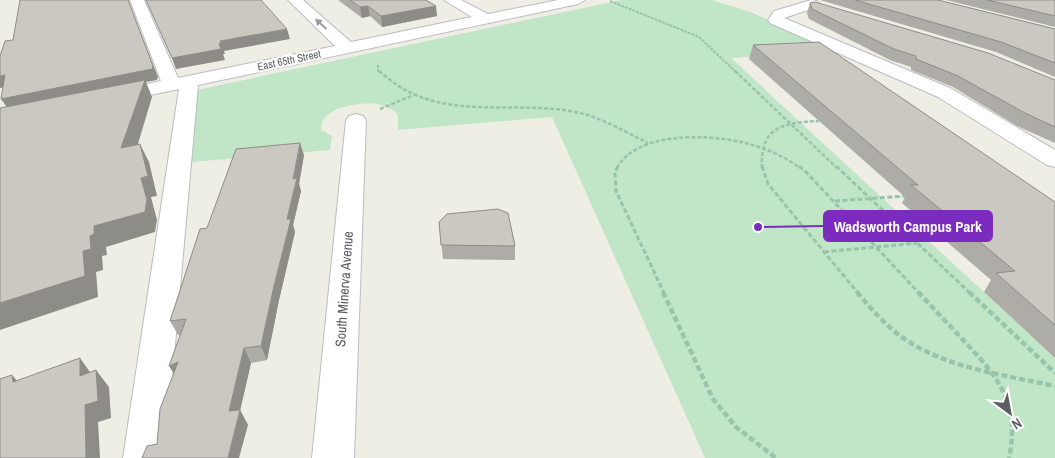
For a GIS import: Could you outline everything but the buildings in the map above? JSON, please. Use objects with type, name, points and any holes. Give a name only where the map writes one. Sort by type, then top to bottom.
[{"type":"street","points":[[137,0],[180,83],[144,458]]},
{"type":"street","points":[[295,0],[347,48]]},
{"type":"street","points":[[451,0],[486,19]]},
{"type":"street","name":"East 65th Street","points":[[95,100],[578,0]]},
{"type":"street","points":[[830,10],[805,2],[779,14],[774,20],[945,93],[1055,160]]},
{"type":"street","name":"South Minerva Avenue","points":[[333,458],[356,120]]},
{"type":"path","points":[[610,1],[699,37],[1055,373]]},
{"type":"path","points":[[378,63],[378,70],[414,95],[435,102],[478,108],[573,111],[598,119],[648,144]]},
{"type":"path","points":[[385,107],[414,95]]},
{"type":"path","points":[[819,121],[789,123],[763,140],[762,171],[768,184],[878,317],[906,340],[941,359],[1055,386]]},
{"type":"path","points":[[776,458],[736,427],[713,399],[616,191],[614,176],[619,163],[625,156],[648,144],[680,137],[732,140],[762,148],[798,166],[834,201],[992,372],[1012,410],[1014,429],[1008,458]]},
{"type":"path","points":[[834,201],[907,196]]},
{"type":"path","points":[[824,252],[917,243]]},
{"type":"green space","points":[[621,0],[712,0],[753,13],[839,52],[731,58],[1055,358],[1055,458],[705,458],[552,117],[398,130],[398,116],[395,111],[380,104],[351,105],[333,111],[322,122],[321,130],[332,136],[330,150],[191,162],[192,91]]},
{"type":"place","name":"Wadsworth Campus Park","points":[[758,227]]}]
